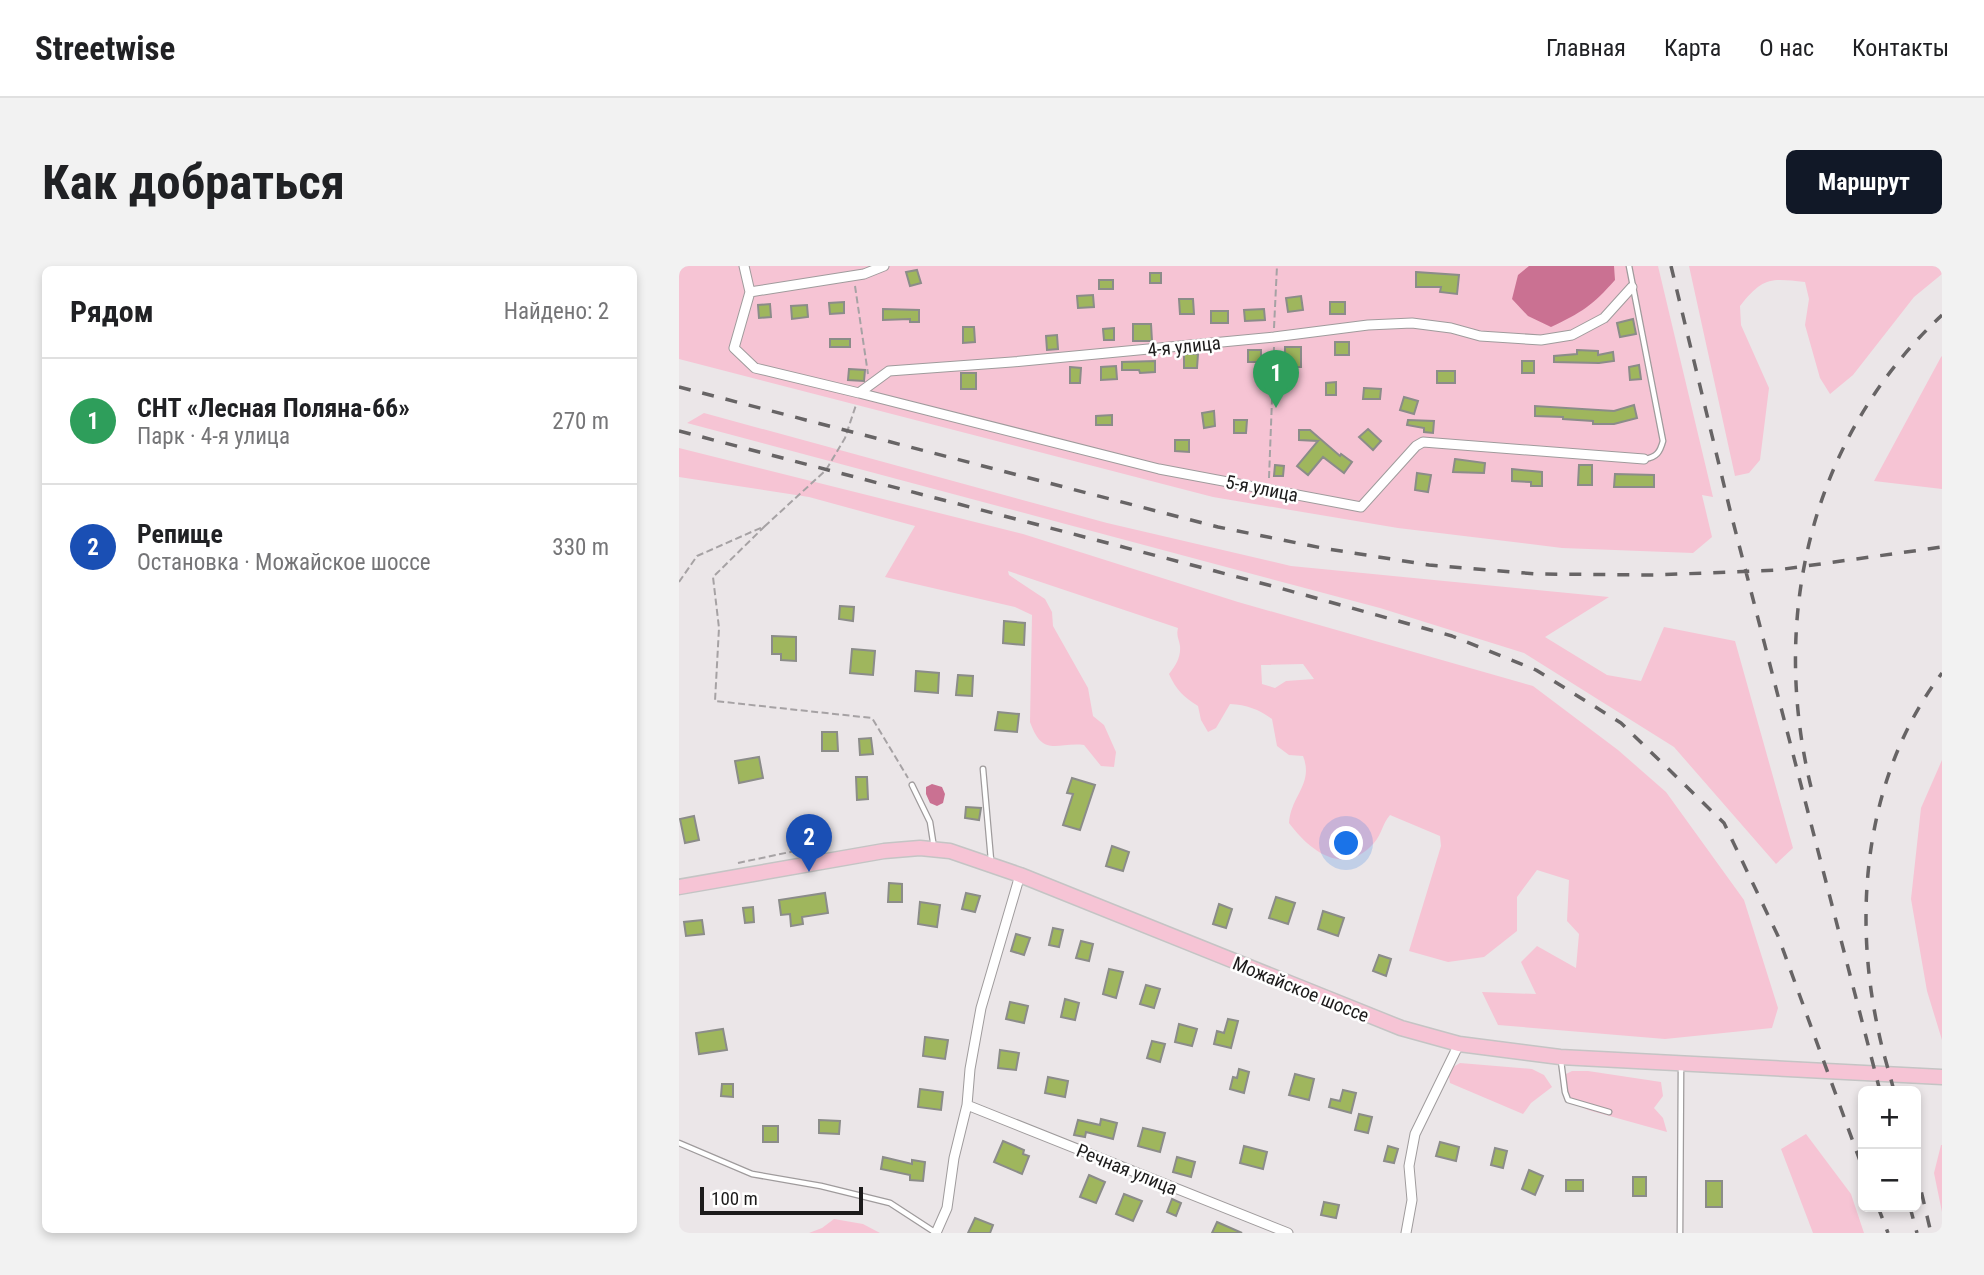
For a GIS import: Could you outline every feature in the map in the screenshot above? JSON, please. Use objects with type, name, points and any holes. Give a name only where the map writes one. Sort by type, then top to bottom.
[{"type":"main road","name":"Можайское шоссе","points":[[679,887],[857,854],[905,848],[934,849],[969,856],[1381,1021],[1459,1044],[1560,1057],[1942,1077]]},
{"type":"street","points":[[744,266],[750,292],[734,348],[755,368],[859,393]]},
{"type":"street","points":[[750,292],[854,276],[884,266]]},
{"type":"street","name":"4-я улица","points":[[859,393],[889,371],[1274,337],[1367,325],[1412,323],[1451,328],[1480,336],[1541,340],[1572,335],[1604,318],[1632,287]]},
{"type":"street","name":"5-я улица","points":[[859,393],[1159,469],[1361,507],[1416,446],[1423,442],[1644,459]]},
{"type":"street","points":[[936,1233],[947,1208],[954,1158],[967,1105],[969,1069],[981,1008],[1020,875]]},
{"type":"street","points":[[1406,1233],[1412,1200],[1409,1167],[1415,1134],[1459,1044]]},
{"type":"street","name":"Речная улица","points":[[967,1105],[1288,1233]]},
{"type":"lane","points":[[1629,266],[1663,441],[1661,451],[1654,458],[1644,459]]},
{"type":"lane","points":[[983,769],[991,865]]},
{"type":"lane","points":[[912,785],[930,822],[934,849]]},
{"type":"lane","points":[[1560,1057],[1568,1100],[1609,1112]]},
{"type":"lane","points":[[1680,1233],[1681,1063]]},
{"type":"lane","points":[[679,1143],[752,1174],[821,1186],[890,1203],[936,1233]]},
{"type":"path","points":[[1268,490],[1277,266]]},
{"type":"path","points":[[854,276],[870,385]]},
{"type":"path","points":[[859,393],[845,438],[826,470],[713,577],[719,628],[715,701],[872,718],[912,785]]},
{"type":"path","points":[[679,582],[697,556],[765,526]]},
{"type":"shaded area","points":[[679,266],[1658,266],[1713,497],[1702,495],[1712,537],[1693,553],[1562,548],[1398,528],[1213,497],[679,359]]},
{"type":"shaded area","points":[[1529,266],[1614,266],[1615,280],[1586,308],[1551,327],[1528,316],[1512,299],[1518,275]]},
{"type":"shaded area","points":[[1689,266],[1942,266],[1942,274],[1914,297],[1853,375],[1830,394],[1820,378],[1805,325],[1809,299],[1805,282],[1775,280],[1755,289],[1740,306],[1741,325],[1769,388],[1760,460],[1749,473],[1735,476]]},
{"type":"shaded area","points":[[1941,357],[1942,489],[1874,481]]},
{"type":"shaded area","points":[[704,413],[1107,523],[1291,566],[1609,597],[1545,637],[1607,675],[1641,681],[1664,627],[1735,641],[1793,848],[1776,864],[1674,747],[1524,653],[1380,608],[687,423]]},
{"type":"shaded area","points":[[679,448],[1023,534],[1238,602],[1533,686],[1618,750],[1666,792],[1744,900],[1778,1008],[1772,1028],[1665,1039],[1498,1025],[1482,992],[1536,994],[1521,962],[1537,946],[1576,968],[1579,934],[1567,921],[1569,880],[1537,870],[1517,897],[1517,931],[1484,957],[1448,962],[1409,951],[1441,846],[1440,836],[1390,815],[1374,843],[1363,853],[1351,858],[1329,857],[1307,843],[1289,823],[1306,774],[1303,756],[1289,755],[1277,746],[1272,719],[1247,707],[1230,704],[1216,728],[1208,732],[1201,720],[1198,706],[1181,693],[1169,674],[1180,654],[1178,628],[1008,571],[1009,575],[1045,599],[1052,612],[1053,626],[1088,688],[1093,716],[1104,725],[1116,752],[1114,767],[1101,766],[1084,745],[1051,746],[1040,740],[1035,733],[1030,722],[1032,615],[1015,607],[885,577],[915,526],[809,497],[679,477]],"holes":[[[1303,664],[1314,679],[1286,681],[1275,688],[1262,684],[1261,665]]]},
{"type":"shaded area","points":[[1942,760],[1942,1040],[1927,991],[1911,899],[1921,808]]},
{"type":"shaded area","points":[[932,784],[942,787],[945,794],[943,803],[937,806],[930,803],[926,794],[926,787]]},
{"type":"shaded area","points":[[1460,1063],[1532,1069],[1544,1075],[1552,1087],[1531,1103],[1523,1114],[1450,1083],[1448,1070]]},
{"type":"shaded area","points":[[1572,1071],[1661,1082],[1663,1096],[1654,1108],[1663,1118],[1667,1132],[1588,1110],[1577,1104],[1567,1093],[1560,1077]]},
{"type":"shaded area","points":[[1806,1134],[1851,1194],[1864,1233],[1813,1233],[1781,1149]]},
{"type":"shaded area","points":[[1942,1145],[1942,1212],[1934,1173]]},
{"type":"shaded area","points":[[834,1219],[863,1224],[880,1233],[809,1233]]},
{"type":"building","points":[[917,270],[921,283],[910,286],[906,272]]},
{"type":"building","points":[[1416,272],[1459,275],[1457,294],[1440,292],[1441,287],[1416,287]]},
{"type":"building","points":[[1150,273],[1161,273],[1161,283],[1150,283]]},
{"type":"building","points":[[1099,280],[1113,280],[1113,289],[1099,289]]},
{"type":"building","points":[[1093,295],[1094,307],[1078,308],[1077,296]]},
{"type":"building","points":[[1301,296],[1303,310],[1288,312],[1286,298]]},
{"type":"building","points":[[1179,299],[1193,299],[1194,314],[1180,314]]},
{"type":"building","points":[[844,302],[844,313],[830,314],[829,303]]},
{"type":"building","points":[[1330,302],[1345,302],[1345,314],[1330,314]]},
{"type":"building","points":[[770,304],[771,317],[759,318],[758,305]]},
{"type":"building","points":[[807,305],[808,317],[792,319],[791,306]]},
{"type":"building","points":[[883,309],[919,310],[919,322],[910,322],[910,319],[883,320]]},
{"type":"building","points":[[1264,309],[1265,320],[1245,321],[1244,310]]},
{"type":"building","points":[[1211,311],[1228,311],[1228,323],[1211,323]]},
{"type":"building","points":[[1633,319],[1636,334],[1620,337],[1617,323]]},
{"type":"building","points":[[1133,324],[1151,324],[1152,341],[1133,341]]},
{"type":"building","points":[[963,327],[974,327],[975,342],[963,343]]},
{"type":"building","points":[[1114,328],[1114,340],[1104,340],[1103,329]]},
{"type":"building","points":[[1057,335],[1058,349],[1047,350],[1046,336]]},
{"type":"building","points":[[830,339],[850,339],[850,347],[830,347]]},
{"type":"building","points":[[1335,342],[1349,342],[1349,355],[1335,355]]},
{"type":"building","points":[[1285,347],[1301,347],[1301,367],[1285,367]]},
{"type":"building","points":[[1248,350],[1261,350],[1261,362],[1248,362]]},
{"type":"building","points":[[1577,350],[1598,351],[1598,355],[1613,352],[1614,361],[1554,362],[1554,356],[1577,354]]},
{"type":"building","points":[[1184,354],[1198,354],[1197,368],[1184,368]]},
{"type":"building","points":[[1155,361],[1155,372],[1122,370],[1122,362]]},
{"type":"building","points":[[1522,361],[1534,361],[1534,373],[1522,373]]},
{"type":"building","points":[[1639,365],[1641,379],[1630,380],[1629,367]]},
{"type":"building","points":[[1116,366],[1117,379],[1101,380],[1101,367]]},
{"type":"building","points":[[1070,367],[1081,368],[1080,383],[1070,383]]},
{"type":"building","points":[[849,369],[865,370],[864,381],[848,380]]},
{"type":"building","points":[[1437,371],[1455,371],[1455,383],[1437,383]]},
{"type":"building","points":[[961,373],[976,373],[976,389],[961,389]]},
{"type":"building","points":[[1336,382],[1336,395],[1326,395],[1326,383]]},
{"type":"building","points":[[1364,388],[1381,389],[1380,399],[1363,399]]},
{"type":"building","points":[[1404,397],[1418,401],[1414,414],[1400,410]]},
{"type":"building","points":[[1634,405],[1637,418],[1614,424],[1593,424],[1593,421],[1535,416],[1535,406],[1614,411]]},
{"type":"building","points":[[1214,411],[1215,426],[1204,428],[1202,413]]},
{"type":"building","points":[[1112,415],[1112,425],[1096,425],[1096,416]]},
{"type":"building","points":[[1234,420],[1247,420],[1246,433],[1234,433]]},
{"type":"building","points":[[1408,420],[1434,421],[1433,433],[1424,432],[1424,428],[1407,425]]},
{"type":"building","points":[[1368,429],[1381,441],[1373,450],[1359,437]]},
{"type":"building","points":[[1299,430],[1310,430],[1340,456],[1341,454],[1352,462],[1344,473],[1323,457],[1308,475],[1297,466],[1318,441],[1299,440]]},
{"type":"building","points":[[1175,440],[1189,440],[1189,452],[1175,451]]},
{"type":"building","points":[[1455,459],[1485,463],[1484,473],[1453,472]]},
{"type":"building","points":[[1275,465],[1284,466],[1283,476],[1274,476]]},
{"type":"building","points":[[1579,465],[1592,465],[1592,485],[1578,485]]},
{"type":"building","points":[[1512,469],[1542,472],[1542,486],[1531,486],[1531,482],[1512,481]]},
{"type":"building","points":[[1417,473],[1431,475],[1428,492],[1415,490]]},
{"type":"building","points":[[1615,474],[1654,475],[1654,487],[1614,487]]},
{"type":"building","points":[[840,606],[854,607],[853,621],[839,619]]},
{"type":"building","points":[[1004,621],[1025,623],[1024,645],[1003,643]]},
{"type":"building","points":[[772,636],[796,637],[796,661],[781,660],[781,654],[772,654]]},
{"type":"building","points":[[852,649],[875,651],[873,675],[850,673]]},
{"type":"building","points":[[916,671],[939,673],[938,693],[915,691]]},
{"type":"building","points":[[958,675],[973,676],[972,696],[956,695]]},
{"type":"building","points":[[998,712],[1019,714],[1017,732],[995,730]]},
{"type":"building","points":[[822,732],[837,732],[838,751],[822,751]]},
{"type":"building","points":[[871,738],[873,754],[860,755],[859,739]]},
{"type":"building","points":[[759,757],[763,778],[739,783],[735,761]]},
{"type":"building","points":[[856,777],[867,777],[868,799],[857,800]]},
{"type":"building","points":[[1072,778],[1095,785],[1080,830],[1063,825],[1073,794],[1067,793]]},
{"type":"building","points":[[966,807],[981,808],[979,820],[965,818]]},
{"type":"building","points":[[694,816],[699,840],[685,843],[680,819]]},
{"type":"building","points":[[1112,846],[1129,852],[1123,871],[1106,866]]},
{"type":"building","points":[[889,883],[902,884],[902,902],[888,902]]},
{"type":"building","points":[[825,893],[828,913],[802,917],[803,924],[791,926],[790,914],[781,915],[779,900]]},
{"type":"building","points":[[966,893],[980,896],[975,912],[962,909]]},
{"type":"building","points":[[1276,897],[1295,903],[1288,924],[1269,918]]},
{"type":"building","points":[[920,902],[940,905],[937,927],[918,924]]},
{"type":"building","points":[[1219,904],[1232,909],[1226,928],[1213,924]]},
{"type":"building","points":[[753,907],[754,922],[745,923],[743,908]]},
{"type":"building","points":[[1323,911],[1344,918],[1338,936],[1318,929]]},
{"type":"building","points":[[702,920],[704,934],[686,936],[684,922]]},
{"type":"building","points":[[1053,928],[1063,930],[1059,947],[1049,945]]},
{"type":"building","points":[[1016,934],[1030,938],[1024,955],[1011,951]]},
{"type":"building","points":[[1081,941],[1093,944],[1089,961],[1076,958]]},
{"type":"building","points":[[1379,955],[1391,959],[1386,976],[1373,971]]},
{"type":"building","points":[[1109,969],[1123,972],[1116,998],[1103,994]]},
{"type":"building","points":[[1146,985],[1160,989],[1154,1008],[1140,1004]]},
{"type":"building","points":[[1065,999],[1079,1003],[1075,1020],[1061,1017]]},
{"type":"building","points":[[1010,1002],[1028,1006],[1024,1023],[1006,1019]]},
{"type":"building","points":[[1228,1019],[1238,1021],[1231,1048],[1214,1044],[1217,1031],[1224,1033]]},
{"type":"building","points":[[1179,1024],[1197,1029],[1192,1046],[1175,1042]]},
{"type":"building","points":[[723,1029],[727,1050],[699,1054],[696,1033]]},
{"type":"building","points":[[925,1037],[948,1040],[945,1059],[923,1056]]},
{"type":"building","points":[[1152,1041],[1165,1044],[1160,1062],[1147,1058]]},
{"type":"building","points":[[1000,1050],[1019,1053],[1016,1070],[998,1068]]},
{"type":"building","points":[[1239,1069],[1249,1072],[1244,1093],[1230,1089],[1233,1077],[1237,1078]]},
{"type":"building","points":[[1295,1074],[1314,1079],[1309,1100],[1289,1095]]},
{"type":"building","points":[[1048,1077],[1068,1081],[1065,1097],[1045,1093]]},
{"type":"building","points":[[722,1084],[733,1084],[733,1097],[721,1096]]},
{"type":"building","points":[[920,1089],[943,1092],[941,1110],[918,1107]]},
{"type":"building","points":[[1343,1090],[1356,1093],[1351,1113],[1329,1107],[1331,1099],[1340,1101]]},
{"type":"building","points":[[1359,1114],[1372,1117],[1368,1133],[1355,1130]]},
{"type":"building","points":[[1101,1119],[1117,1123],[1113,1139],[1086,1132],[1085,1137],[1074,1135],[1078,1120],[1100,1125]]},
{"type":"building","points":[[819,1120],[840,1121],[839,1134],[819,1133]]},
{"type":"building","points":[[763,1126],[778,1126],[778,1142],[763,1142]]},
{"type":"building","points":[[1143,1128],[1165,1133],[1160,1152],[1138,1146]]},
{"type":"building","points":[[1003,1141],[1024,1150],[1023,1154],[1029,1156],[1022,1174],[994,1162]]},
{"type":"building","points":[[1440,1142],[1459,1147],[1456,1161],[1436,1156]]},
{"type":"building","points":[[1244,1146],[1267,1152],[1263,1169],[1240,1163]]},
{"type":"building","points":[[1388,1146],[1398,1149],[1394,1163],[1384,1161]]},
{"type":"building","points":[[1495,1148],[1507,1151],[1503,1168],[1491,1165]]},
{"type":"building","points":[[883,1157],[912,1164],[912,1160],[925,1162],[923,1181],[910,1180],[910,1175],[881,1169]]},
{"type":"building","points":[[1177,1157],[1195,1162],[1191,1177],[1173,1172]]},
{"type":"building","points":[[1529,1170],[1543,1176],[1535,1195],[1522,1189]]},
{"type":"building","points":[[1089,1175],[1105,1182],[1096,1203],[1080,1197]]},
{"type":"building","points":[[1633,1177],[1646,1177],[1646,1196],[1633,1196]]},
{"type":"building","points":[[1566,1180],[1583,1180],[1583,1191],[1566,1191]]},
{"type":"building","points":[[1706,1181],[1722,1181],[1722,1207],[1706,1207]]},
{"type":"building","points":[[1124,1194],[1142,1201],[1133,1221],[1116,1214]]},
{"type":"building","points":[[1172,1199],[1181,1203],[1176,1216],[1167,1212]]},
{"type":"building","points":[[1324,1202],[1339,1205],[1336,1218],[1321,1215]]},
{"type":"building","points":[[975,1218],[993,1225],[990,1233],[968,1233]]},
{"type":"building","points":[[1217,1222],[1242,1233],[1212,1233]]},
{"type":"railway","points":[[1671,266],[1730,510],[1879,1086]]},
{"type":"railway","points":[[1811,787],[1799,722],[1795,658],[1800,594],[1812,532],[1832,472],[1861,416],[1897,363],[1942,315]]},
{"type":"railway","points":[[679,387],[1218,527],[1322,548],[1429,565],[1537,574],[1656,575],[1777,570],[1942,547]]},
{"type":"railway","points":[[679,431],[1276,587],[1452,636],[1536,670],[1621,723],[1724,823],[1778,936],[1858,1155]]},
{"type":"railway","points":[[1893,1086],[1870,983],[1866,937],[1872,844],[1881,798],[1896,754],[1916,712],[1942,673]]},
{"type":"railway","points":[[1921,1190],[1931,1233]]},
{"type":"railway","points":[[1880,1212],[1888,1233]]},
{"type":"railway","points":[[1911,1212],[1917,1233]]},
{"type":"place","name":"СНТ «Лесная Поляна-66»","points":[[1276,408]]},
{"type":"place","name":"Репище","points":[[809,872]]}]
